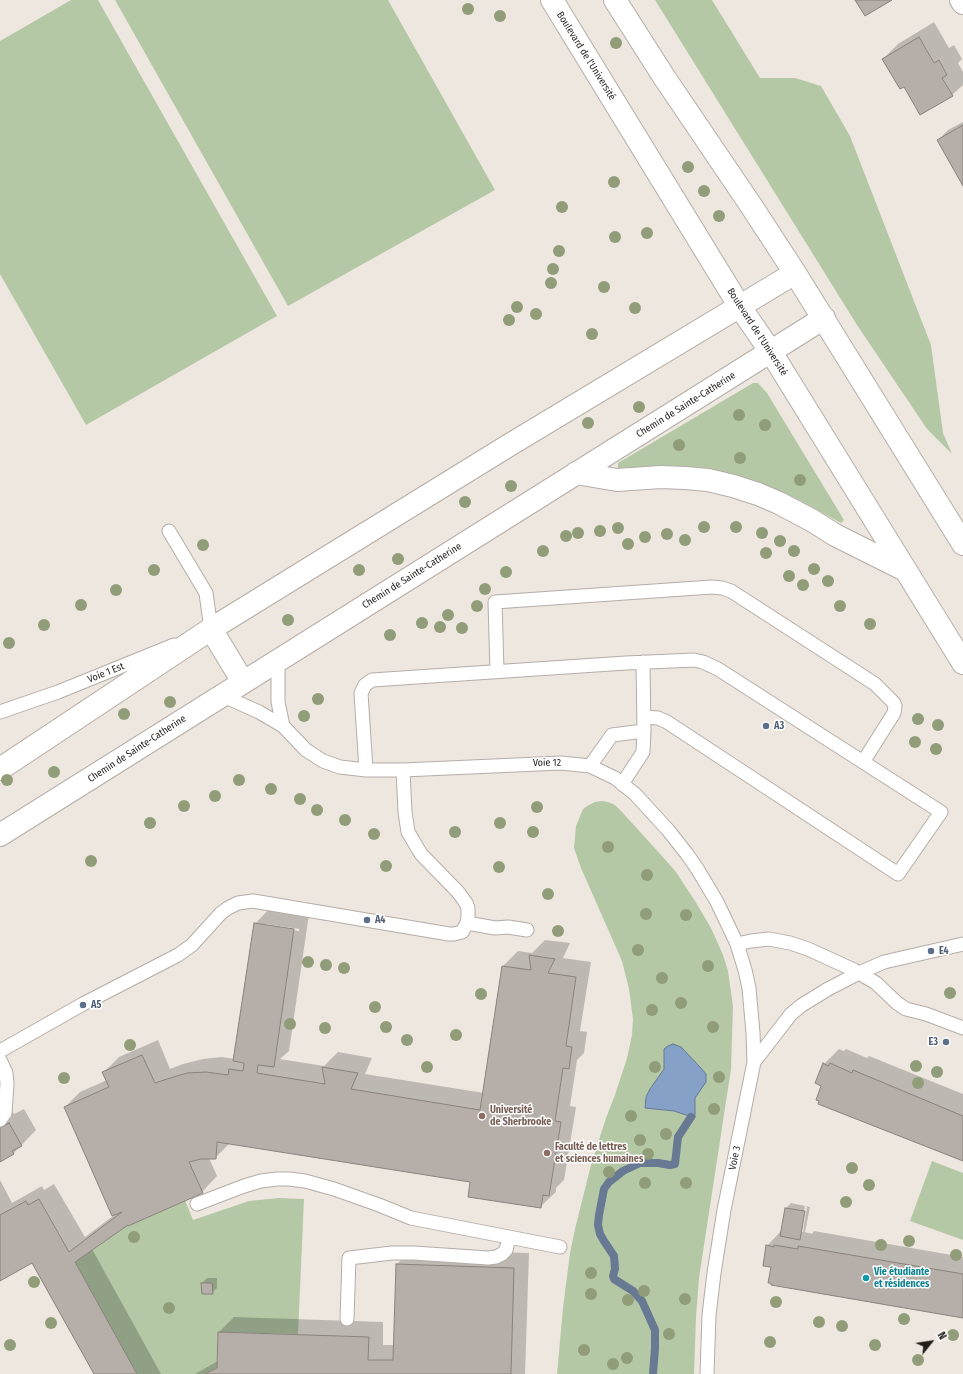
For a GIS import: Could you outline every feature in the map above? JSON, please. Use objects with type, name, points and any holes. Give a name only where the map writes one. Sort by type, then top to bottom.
[{"type":"main road","name":"Boulevard de l'Université","points":[[552,0],[740,307],[771,352],[963,663]]},
{"type":"main road","points":[[615,0],[664,78],[752,207],[824,318],[963,544]]},
{"type":"main road","points":[[0,769],[211,629],[511,444],[795,273]]},
{"type":"main road","name":"Chemin de Sainte-Catherine","points":[[0,835],[824,318]]},
{"type":"main road","points":[[576,473],[617,480],[662,477],[685,478],[708,480],[733,486],[779,503],[835,535],[905,570]]},
{"type":"main road","points":[[211,629],[243,682]]},
{"type":"lane","points":[[169,531],[206,593],[211,629]]},
{"type":"lane","points":[[497,671],[495,602],[712,586],[722,588],[731,591],[876,684],[894,703],[894,713],[863,762]]},
{"type":"lane","name":"Voie 1 Est","points":[[0,712],[58,692],[211,629]]},
{"type":"lane","points":[[278,660],[278,702],[283,726]]},
{"type":"lane","points":[[366,770],[360,698],[362,689],[368,682],[378,679],[694,660],[704,662],[724,672],[941,812],[898,874],[667,722],[658,718],[644,717]]},
{"type":"lane","points":[[622,784],[643,752],[643,662]]},
{"type":"lane","name":"Voie 12","points":[[221,695],[253,709],[283,726],[306,750],[323,761],[340,767],[366,770],[402,770],[561,763],[590,766],[603,771],[622,784],[649,809],[687,854],[717,902],[737,944]]},
{"type":"lane","points":[[590,766],[612,735],[644,731]]},
{"type":"lane","points":[[0,1051],[83,1004],[178,955],[192,945],[221,913],[238,903],[253,901],[449,934],[462,932],[467,923],[468,911],[465,901],[421,854],[411,838],[405,817],[402,770]]},
{"type":"lane","points":[[467,923],[495,928],[508,927],[527,930]]},
{"type":"lane","points":[[737,944],[764,939],[782,942],[824,956],[876,983],[897,1003],[906,1009],[926,1014],[963,1028]]},
{"type":"lane","name":"Voie 3","points":[[707,1374],[709,1315],[717,1252],[754,1062],[751,1010],[748,988],[745,970],[737,944]]},
{"type":"lane","points":[[754,1062],[791,1014],[811,999],[859,973],[884,962],[963,944]]},
{"type":"lane","points":[[0,1060],[6,1073],[7,1084],[5,1113],[0,1120]]},
{"type":"lane","points":[[197,1204],[244,1186],[262,1181],[277,1179],[306,1181],[334,1189],[411,1218],[560,1248]]},
{"type":"lane","points":[[347,1319],[349,1258],[392,1253],[488,1258],[496,1257],[506,1250],[509,1238]]},
{"type":"green space","points":[[71,0],[98,0],[277,316],[86,425],[0,274],[0,41]]},
{"type":"green space","points":[[115,0],[388,0],[495,190],[288,306]]},
{"type":"green space","points":[[655,0],[712,0],[760,78],[795,78],[821,86],[850,136],[931,345],[943,433],[952,454],[927,429],[857,325]]},
{"type":"green space","points":[[753,383],[758,383],[767,393],[844,520],[841,523],[801,501],[766,485],[734,475],[699,468],[618,468],[618,463]]},
{"type":"green space","points":[[602,801],[615,805],[676,872],[711,928],[723,955],[728,971],[733,1006],[731,1069],[699,1278],[694,1374],[557,1374],[563,1308],[570,1253],[575,1229],[591,1165],[627,1058],[632,1035],[633,1019],[629,989],[622,961],[581,868],[574,848],[576,826],[583,809],[595,802]]},
{"type":"green space","points":[[932,1161],[963,1173],[963,1240],[910,1221]]},
{"type":"green space","points":[[279,1198],[304,1199],[298,1334],[218,1332],[217,1368],[205,1374],[137,1374],[75,1262],[128,1225],[185,1200],[193,1220],[249,1201]]},
{"type":"water","points":[[673,1044],[681,1047],[706,1074],[706,1082],[695,1098],[695,1118],[674,1111],[645,1108],[646,1097],[664,1069],[664,1049]]},
{"type":"building","points":[[855,0],[892,0],[865,16]]},
{"type":"building","points":[[919,37],[934,63],[939,60],[947,75],[942,78],[953,96],[920,115],[904,87],[900,89],[882,59]]},
{"type":"building","points":[[963,125],[963,186],[937,140]]},
{"type":"building","points":[[254,923],[294,929],[274,1067],[258,1065],[257,1073],[325,1084],[322,1067],[358,1073],[351,1089],[480,1110],[502,966],[531,970],[529,955],[555,959],[548,973],[576,977],[566,1046],[572,1047],[569,1069],[563,1068],[555,1121],[561,1122],[549,1196],[543,1195],[541,1208],[468,1197],[470,1182],[217,1142],[216,1159],[201,1159],[189,1162],[203,1193],[128,1225],[75,1262],[137,1374],[94,1374],[32,1263],[0,1281],[0,1215],[26,1201],[28,1205],[39,1199],[69,1252],[122,1212],[112,1216],[64,1107],[109,1087],[102,1072],[142,1055],[155,1083],[187,1073],[206,1072],[228,1075],[229,1069],[243,1071],[244,1063],[233,1061]]},
{"type":"building","points":[[823,1063],[828,1066],[830,1063],[852,1073],[853,1070],[963,1116],[963,1161],[818,1104],[819,1101],[816,1100],[821,1086],[815,1083]]},
{"type":"building","points":[[9,1123],[22,1146],[12,1151],[14,1154],[0,1162],[0,1128]]},
{"type":"building","points":[[785,1208],[805,1211],[800,1240],[780,1236]]},
{"type":"building","name":"Vie étudiante et résidences","points":[[766,1245],[798,1249],[798,1246],[963,1274],[963,1318],[771,1285],[771,1283],[768,1283],[771,1267],[763,1266]]},
{"type":"building","points":[[396,1264],[514,1268],[511,1374],[205,1374],[217,1368],[218,1332],[369,1337],[368,1360],[393,1360]]},
{"type":"building","points":[[201,1283],[212,1283],[213,1294],[202,1294]]},
{"type":"waterway","points":[[653,1374],[655,1330],[642,1301],[633,1291],[614,1279],[614,1256],[600,1234],[598,1225],[599,1215],[604,1189],[609,1182],[623,1171],[640,1163],[675,1164],[678,1137],[691,1117]]},
{"type":"place","name":"A3","points":[[766,726]]},
{"type":"place","name":"A4","points":[[367,920]]},
{"type":"place","name":"E4","points":[[931,951]]},
{"type":"place","name":"A5","points":[[83,1005]]},
{"type":"place","name":"E3","points":[[946,1042]]},
{"type":"place","name":"Université de Sherbrooke","points":[[482,1116]]},
{"type":"place","name":"Faculté de lettres et sciences humaines","points":[[547,1153]]},
{"type":"place","name":"Vie étudiante et résidences","points":[[866,1278]]}]
